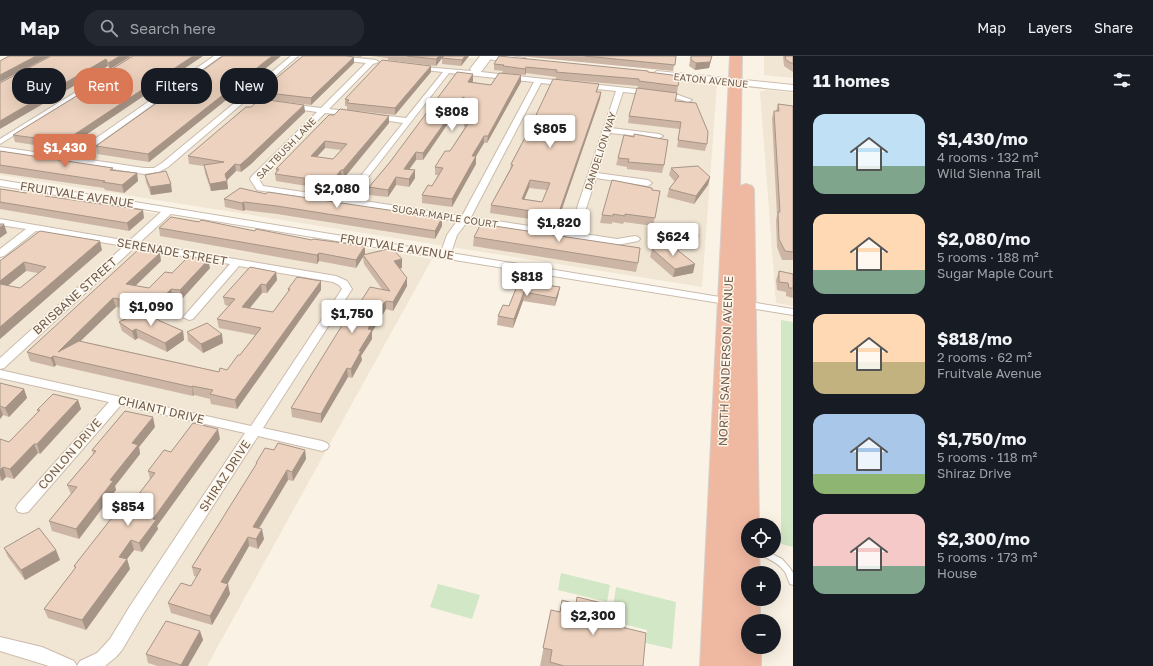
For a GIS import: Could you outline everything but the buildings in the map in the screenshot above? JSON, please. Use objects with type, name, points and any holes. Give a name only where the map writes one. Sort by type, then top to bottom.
[{"type":"highway","name":"NORTH SANDERSON AVENUE","points":[[736,56],[740,83],[737,303],[748,518]]},
{"type":"highway","name":"NORTH SANDERSON AVENUE","points":[[740,83],[746,56]]},
{"type":"highway","name":"NORTH SANDERSON AVENUE","points":[[716,666],[722,473],[737,303]]},
{"type":"highway","points":[[722,473],[732,480],[732,537],[741,544]]},
{"type":"highway","name":"NORTH SANDERSON AVENUE","points":[[745,666],[750,558]]},
{"type":"street","points":[[0,142],[139,56]]},
{"type":"street","points":[[70,160],[218,56]]},
{"type":"street","points":[[278,70],[295,56]]},
{"type":"street","points":[[320,56],[386,63]]},
{"type":"street","points":[[475,73],[474,68],[485,56],[533,61]]},
{"type":"street","name":"SALTBUSH LANE","points":[[256,184],[254,179],[371,62]]},
{"type":"street","points":[[409,66],[673,95],[688,100]]},
{"type":"street","points":[[345,201],[448,70]]},
{"type":"street","name":"EATON AVENUE","points":[[650,73],[793,88]]},
{"type":"street","points":[[446,256],[456,247],[466,227],[465,219],[539,80]]},
{"type":"street","name":"DANDELION WAY","points":[[573,236],[620,89]]},
{"type":"street","points":[[0,149],[144,171],[156,170],[165,165],[238,104]]},
{"type":"street","points":[[275,104],[408,121]]},
{"type":"street","points":[[607,130],[659,136]]},
{"type":"street","points":[[592,175],[648,183]]},
{"type":"street","name":"FRUITVALE AVENUE","points":[[0,183],[793,312]]},
{"type":"street","name":"SUGAR MAPLE COURT","points":[[256,184],[260,188],[573,236],[617,242],[634,239]]},
{"type":"street","name":"BRISBANE STREET","points":[[0,365],[168,210]]},
{"type":"street","name":"SERENADE STREET","points":[[0,222],[336,279],[343,283]]},
{"type":"street","points":[[0,254],[34,228]]},
{"type":"street","points":[[189,317],[236,262]]},
{"type":"street","name":"SHIRAZ DRIVE","points":[[91,665],[114,649],[136,611],[347,289],[343,283]]},
{"type":"street","name":"CHIANTI DRIVE","points":[[0,374],[322,446]]},
{"type":"street","name":"CONLON DRIVE","points":[[23,508],[118,400]]},
{"type":"street","points":[[2,644],[42,655],[68,666]]},
{"type":"lane","points":[[774,558],[790,571],[793,582]]},
{"type":"shaded area","points":[[15,56],[450,56],[717,84],[702,287],[0,175],[0,64]]},
{"type":"shaded area","points":[[764,56],[793,56],[793,78],[764,75]]},
{"type":"shaded area","points":[[766,90],[793,93],[793,306],[776,303],[760,92]]},
{"type":"shaded area","points":[[0,188],[432,259],[207,666],[0,666]]},
{"type":"green space","points":[[781,320],[793,322],[793,547],[781,544]]},
{"type":"green space","points":[[561,573],[610,585],[607,602],[558,590]]},
{"type":"green space","points":[[438,584],[480,595],[472,619],[430,607]]},
{"type":"green space","points":[[616,587],[676,602],[672,649],[646,643],[647,630],[611,621]]}]
